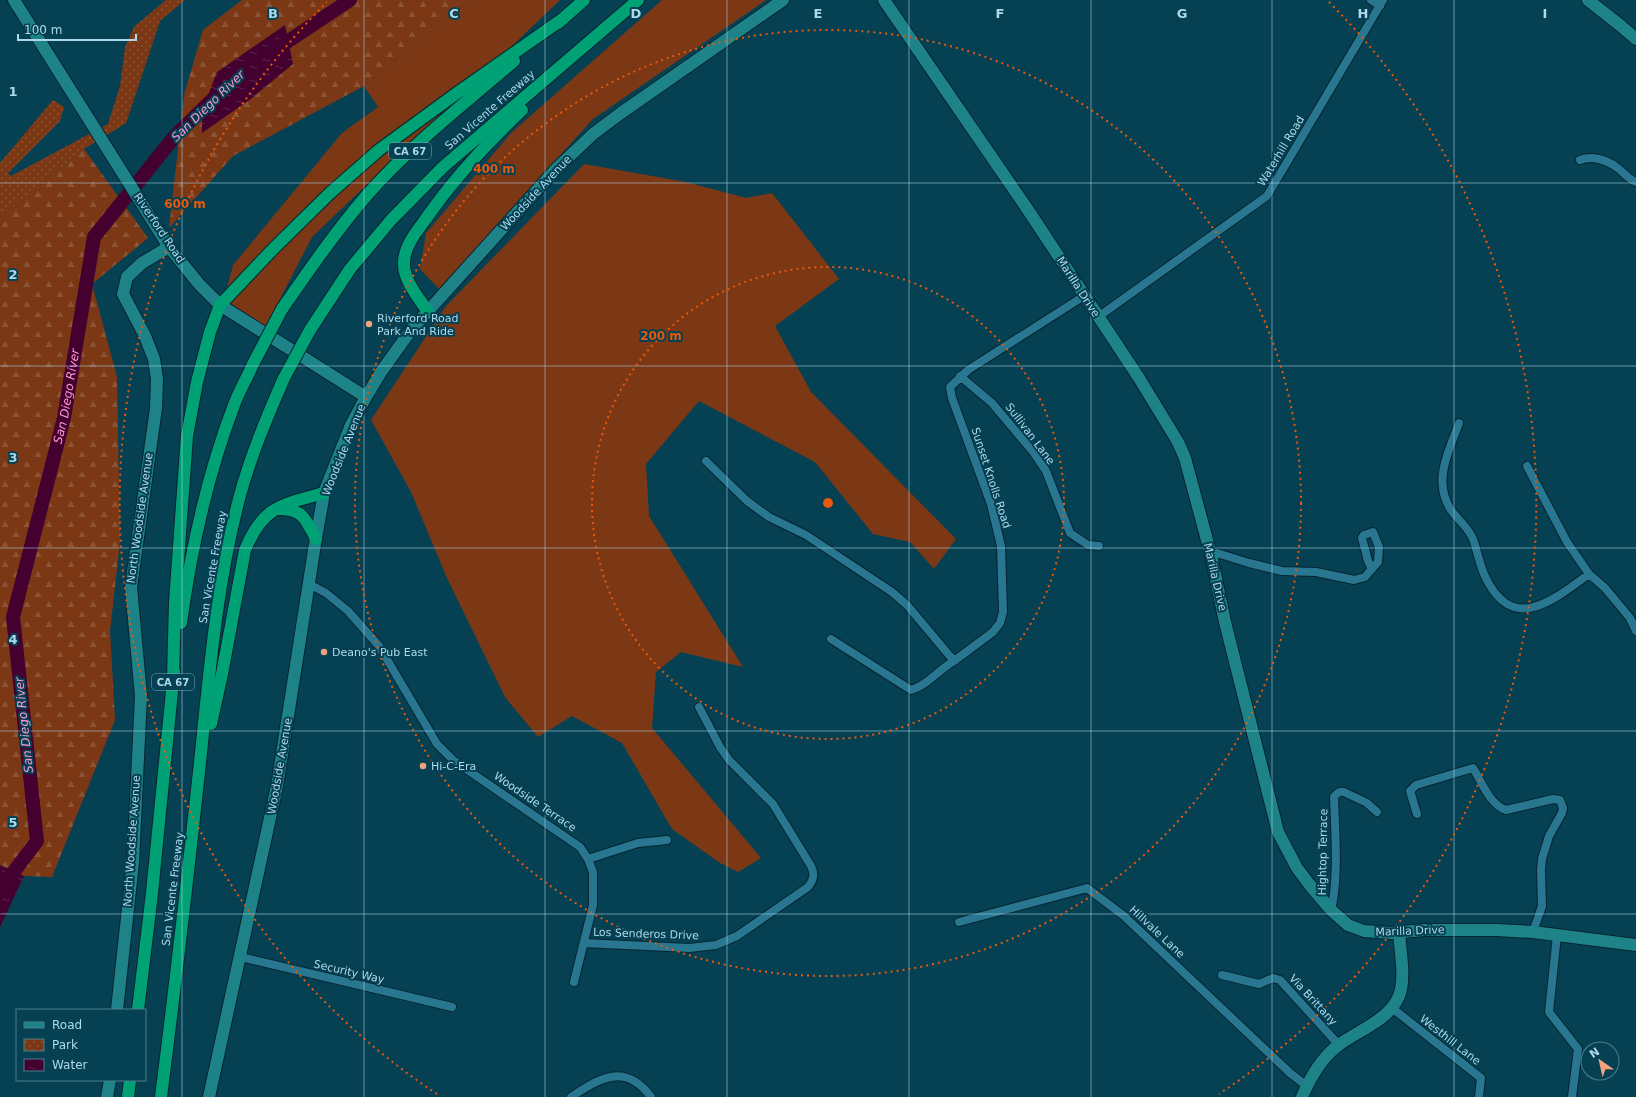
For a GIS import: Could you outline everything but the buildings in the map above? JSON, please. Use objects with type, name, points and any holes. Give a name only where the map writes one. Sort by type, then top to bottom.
[{"type":"highway","name":"San Vicente Freeway","points":[[138,1009],[152,893],[173,678],[186,584],[203,499],[234,404],[253,364],[282,310],[324,248],[373,189],[409,152],[584,0]]},
{"type":"highway","name":"San Vicente Freeway","points":[[161,1097],[214,632],[226,556],[239,498],[249,465],[266,419],[284,378],[310,330],[350,269],[391,220],[443,167],[635,3]]},
{"type":"highway","points":[[428,312],[407,278],[404,263],[406,251],[415,233],[441,196],[471,161],[512,119],[635,3]]},
{"type":"highway","points":[[173,678],[174,602],[187,436],[197,382],[210,332],[220,304],[330,193],[379,150],[564,18]]},
{"type":"highway","points":[[198,778],[222,674],[245,550],[252,532],[264,517],[274,509],[288,503],[324,493]]},
{"type":"highway","points":[[274,509],[290,509],[302,514],[316,539]]},
{"type":"highway","points":[[128,1097],[130,1081]]},
{"type":"street","name":"Riverford Road","points":[[14,0],[169,247],[199,284],[220,304],[366,397]]},
{"type":"street","name":"Woodside Avenue","points":[[209,1097],[278,786],[324,493],[352,425],[366,397],[380,372],[411,330],[557,168],[593,134],[621,113],[783,0]]},
{"type":"street","name":"Marilla Drive","points":[[884,0],[1028,210],[1142,383],[1178,442],[1185,458],[1210,555],[1225,622],[1278,832],[1297,868],[1309,884],[1331,910],[1354,928],[1372,932],[1454,930],[1533,932],[1636,944]]},
{"type":"street","points":[[1371,0],[1382,3]]},
{"type":"street","points":[[1588,0],[1636,40]]},
{"type":"street","name":"Waterhill Road","points":[[1098,317],[1192,248],[1267,196],[1382,3]]},
{"type":"street","points":[[1580,160],[1588,157],[1611,163],[1636,182]]},
{"type":"street","name":"North Woodside Avenue","points":[[117,1009],[133,862],[141,696],[131,587],[156,408],[157,379],[154,359],[145,336],[123,294],[127,277],[142,263],[169,247]]},
{"type":"street","name":"Sunset Knolls Road","points":[[954,661],[993,632],[1000,623],[1003,612],[1001,546],[991,504],[952,398],[950,387],[960,376],[1084,296]]},
{"type":"street","name":"Sullivan Lane","points":[[960,376],[992,402],[1034,453],[1046,471],[1070,533],[1088,545],[1100,546]]},
{"type":"street","points":[[1459,423],[1443,467],[1443,490],[1450,509],[1473,537],[1484,574],[1500,599],[1513,607],[1531,609],[1560,596],[1589,574]]},
{"type":"street","points":[[706,461],[747,501],[769,517],[806,534],[892,592],[907,605],[954,661],[944,666],[922,687],[911,690],[831,639]]},
{"type":"street","points":[[1527,466],[1567,542],[1589,574],[1605,588],[1630,618],[1636,631]]},
{"type":"street","points":[[1210,555],[1217,553],[1282,571],[1316,572],[1354,580],[1364,577],[1372,569]]},
{"type":"street","name":"Woodside Terrace","points":[[309,584],[326,593],[348,611],[379,646],[434,738],[452,759],[580,846],[588,859],[593,872],[593,905],[574,982]]},
{"type":"street","name":"Los Senderos Drive","points":[[584,943],[689,948],[716,945],[737,936],[808,886],[812,880],[814,873],[811,866],[773,804],[729,760],[720,747],[699,707]]},
{"type":"street","points":[[1417,814],[1410,791],[1413,788],[1473,768],[1492,800],[1499,807],[1506,810],[1553,799],[1560,800],[1563,808],[1549,836],[1542,859],[1542,906],[1533,932]]},
{"type":"street","name":"Hightop Terrace","points":[[1331,910],[1335,856],[1334,797],[1336,793],[1344,792],[1367,803],[1377,812]]},
{"type":"street","points":[[588,859],[638,842],[667,840]]},
{"type":"street","name":"Hillvale Lane","points":[[959,922],[1087,888],[1124,916],[1290,1073],[1304,1092]]},
{"type":"street","points":[[1304,1092],[1320,1064],[1339,1045],[1379,1020],[1392,1008],[1399,997],[1402,981],[1399,932]]},
{"type":"street","points":[[1557,935],[1550,1012],[1578,1049],[1572,1097]]},
{"type":"street","name":"Security Way","points":[[241,957],[452,1007]]},
{"type":"street","name":"Via Brittany","points":[[1222,975],[1259,984],[1273,978],[1280,980],[1339,1045]]},
{"type":"street","name":"Westhill Lane","points":[[1392,1008],[1480,1078],[1479,1097]]},
{"type":"street","points":[[571,1097],[592,1083],[605,1077],[619,1077],[632,1080],[644,1088],[651,1097]]},
{"type":"street","points":[[108,1097],[110,1081]]},
{"type":"green space","points":[[166,0],[185,0],[160,21],[126,123],[84,149],[0,217],[0,163],[53,100],[64,107],[60,121],[8,173],[11,176],[108,124],[120,86],[125,47],[134,27]]},
{"type":"green space","points":[[242,0],[470,0],[364,86],[233,156],[169,228],[184,95],[203,30]]},
{"type":"green space","points":[[470,0],[560,0],[312,237],[266,326],[224,300],[233,265],[342,133],[378,107],[364,86]]},
{"type":"green space","points":[[662,0],[766,0],[593,119],[439,289],[420,269],[426,233],[511,133]]},
{"type":"green space","points":[[84,149],[148,238],[92,284],[117,377],[120,541],[110,631],[115,720],[52,877],[24,876],[0,865],[0,217]]},
{"type":"green space","points":[[584,164],[686,182],[746,198],[772,193],[839,279],[775,326],[811,392],[956,539],[934,569],[910,542],[873,534],[815,462],[699,401],[646,464],[649,516],[743,667],[681,652],[656,672],[652,728],[761,858],[738,872],[720,863],[672,829],[622,743],[572,716],[538,737],[505,697],[446,576],[411,492],[371,420],[446,306]]},
{"type":"water","points":[[285,25],[293,64],[252,98],[202,133],[202,111],[217,72]]},
{"type":"water","points":[[0,865],[24,876],[0,927]]},
{"type":"waterway","name":"San Diego River","points":[[272,52],[350,0]]},
{"type":"waterway","name":"San Diego River","points":[[0,890],[37,841],[13,617],[64,418],[94,237],[175,136],[215,97]]},
{"type":"place","name":"Riverford Road Park And Ride","points":[[369,324]]},
{"type":"place","name":"Deano's Pub East","points":[[324,652]]},
{"type":"place","name":"Hi-C-Era","points":[[423,766]]}]
